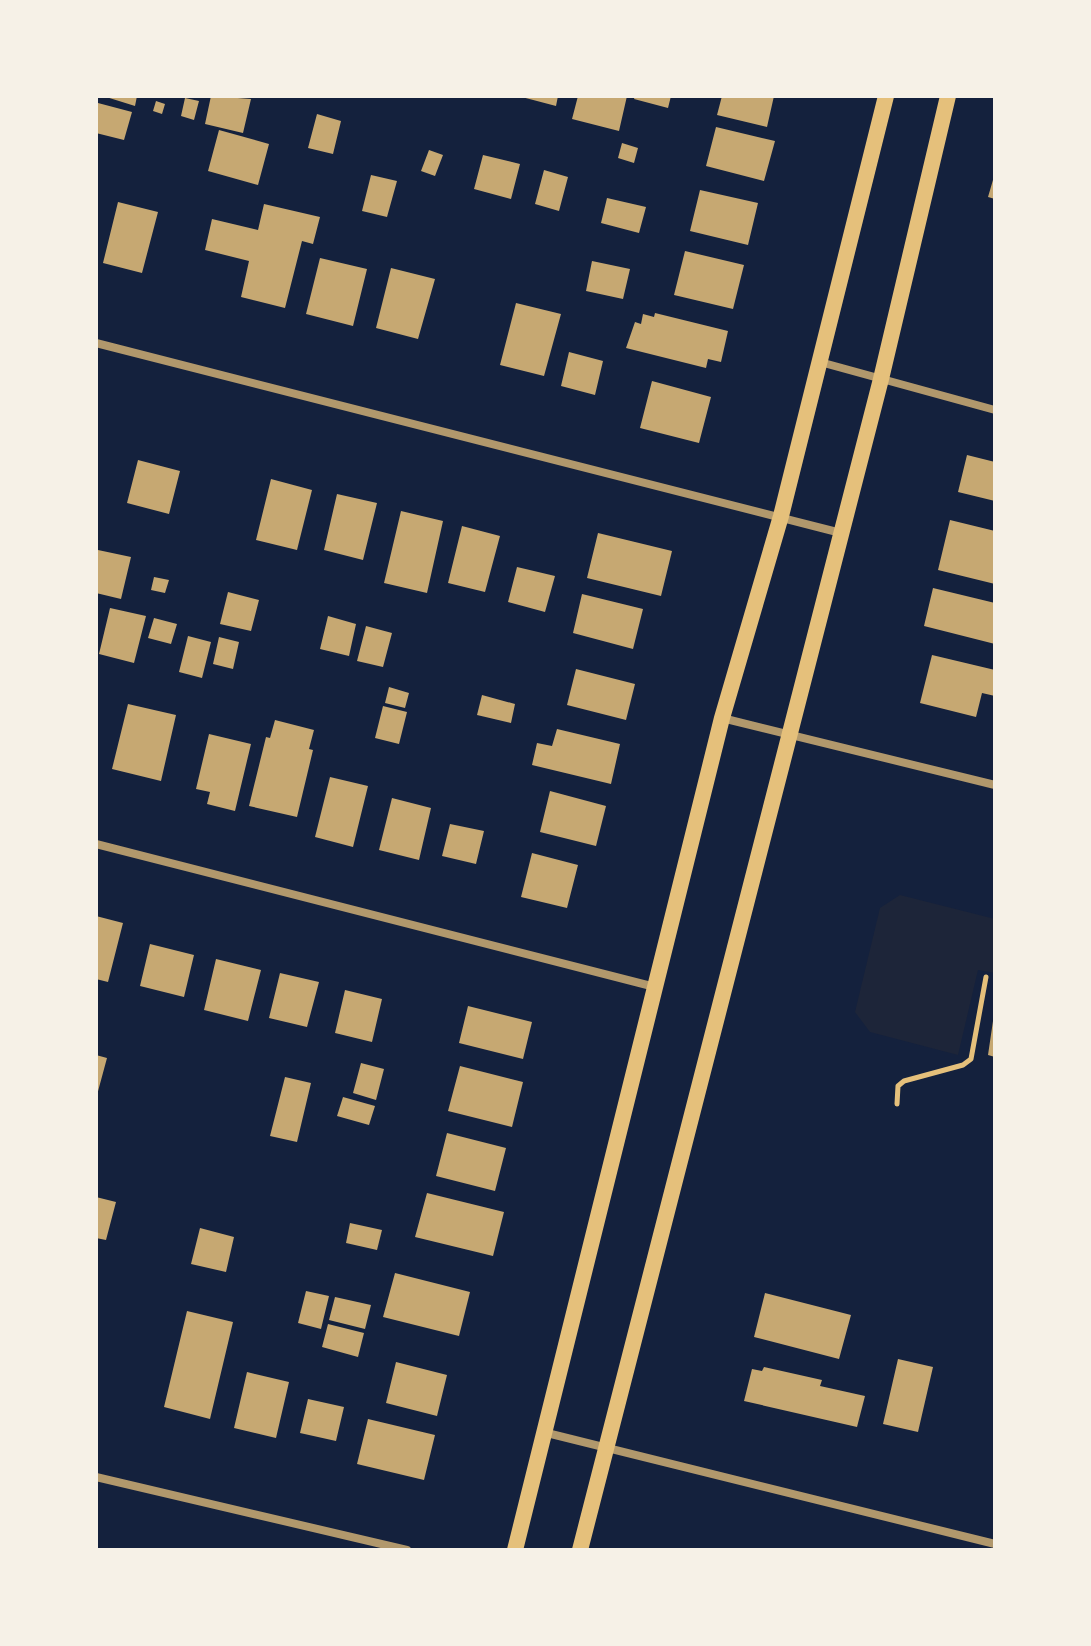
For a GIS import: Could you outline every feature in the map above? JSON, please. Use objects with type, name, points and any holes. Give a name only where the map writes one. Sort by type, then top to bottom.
[{"type":"main road","points":[[515,1550],[547,1433],[722,718],[781,516],[886,96]]},
{"type":"main road","points":[[580,1550],[881,379],[948,96]]},
{"type":"street","points":[[96,343],[841,533]]},
{"type":"street","points":[[820,362],[995,410]]},
{"type":"street","points":[[722,718],[995,785]]},
{"type":"street","points":[[96,844],[655,987]]},
{"type":"street","points":[[547,1433],[995,1544]]},
{"type":"street","points":[[96,1477],[407,1550]]},
{"type":"path","points":[[897,1104],[898,1086],[904,1081],[963,1065],[971,1059],[986,977]]},
{"type":"shaded area","points":[[900,895],[995,919],[995,973],[978,970],[958,1055],[870,1032],[855,1012],[880,908]]},
{"type":"building","points":[[103,96],[137,96],[135,106]]},
{"type":"building","points":[[211,96],[251,99],[243,133],[205,124]]},
{"type":"building","points":[[518,96],[558,96],[556,106]]},
{"type":"building","points":[[578,96],[627,96],[619,131],[572,119]]},
{"type":"building","points":[[635,96],[671,96],[668,108],[634,99]]},
{"type":"building","points":[[722,96],[774,96],[767,127],[717,115]]},
{"type":"building","points":[[185,98],[199,101],[194,120],[181,116]]},
{"type":"building","points":[[156,101],[165,104],[162,114],[153,111]]},
{"type":"building","points":[[98,103],[132,112],[124,140],[96,133]]},
{"type":"building","points":[[317,114],[341,121],[333,154],[308,148]]},
{"type":"building","points":[[716,127],[775,141],[764,181],[706,166]]},
{"type":"building","points":[[219,130],[269,144],[258,185],[208,171]]},
{"type":"building","points":[[622,143],[638,148],[634,163],[618,158]]},
{"type":"building","points":[[429,150],[443,155],[435,176],[421,171]]},
{"type":"building","points":[[483,155],[520,164],[511,199],[474,189]]},
{"type":"building","points":[[544,170],[568,177],[559,211],[535,204]]},
{"type":"building","points":[[995,173],[995,199],[988,197]]},
{"type":"building","points":[[371,175],[397,181],[387,217],[362,211]]},
{"type":"building","points":[[700,190],[758,203],[748,245],[690,231]]},
{"type":"building","points":[[607,198],[646,207],[639,233],[601,223]]},
{"type":"building","points":[[118,202],[158,212],[142,273],[103,263]]},
{"type":"building","points":[[264,204],[320,217],[313,244],[302,241],[285,308],[241,297],[249,261],[205,250],[212,219],[258,230]]},
{"type":"building","points":[[685,251],[744,265],[733,309],[674,295]]},
{"type":"building","points":[[320,258],[367,269],[353,326],[306,314]]},
{"type":"building","points":[[592,261],[630,269],[623,299],[586,291]]},
{"type":"building","points":[[391,268],[435,279],[418,339],[376,328]]},
{"type":"building","points":[[516,303],[561,314],[544,376],[500,365]]},
{"type":"building","points":[[655,313],[728,331],[721,362],[708,359],[706,368],[626,348],[635,322],[641,324],[643,314],[654,317]]},
{"type":"building","points":[[569,352],[603,361],[595,395],[561,386]]},
{"type":"building","points":[[652,381],[711,397],[699,443],[640,428]]},
{"type":"building","points":[[967,455],[995,462],[995,501],[958,492]]},
{"type":"building","points":[[138,460],[180,471],[169,514],[127,503]]},
{"type":"building","points":[[271,479],[312,490],[297,550],[256,540]]},
{"type":"building","points":[[337,494],[377,503],[363,560],[324,550]]},
{"type":"building","points":[[401,511],[443,521],[427,593],[384,583]]},
{"type":"building","points":[[950,520],[995,531],[995,584],[938,570]]},
{"type":"building","points":[[462,526],[500,536],[485,592],[448,583]]},
{"type":"building","points":[[598,533],[672,551],[661,596],[587,578]]},
{"type":"building","points":[[98,550],[131,557],[121,599],[96,593]]},
{"type":"building","points":[[517,567],[555,576],[545,612],[508,602]]},
{"type":"building","points":[[154,577],[169,580],[165,593],[151,590]]},
{"type":"building","points":[[933,588],[995,603],[995,644],[924,626]]},
{"type":"building","points":[[228,592],[259,600],[251,631],[220,624]]},
{"type":"building","points":[[582,594],[643,609],[633,649],[573,633]]},
{"type":"building","points":[[110,608],[146,616],[134,663],[99,654]]},
{"type":"building","points":[[328,616],[356,624],[349,656],[320,649]]},
{"type":"building","points":[[154,618],[177,624],[171,644],[148,638]]},
{"type":"building","points":[[366,626],[392,633],[383,667],[357,661]]},
{"type":"building","points":[[188,636],[211,642],[202,678],[179,672]]},
{"type":"building","points":[[219,637],[239,642],[233,669],[213,664]]},
{"type":"building","points":[[932,655],[995,670],[995,696],[982,693],[976,717],[920,703]]},
{"type":"building","points":[[576,669],[635,684],[626,720],[567,705]]},
{"type":"building","points":[[389,687],[409,693],[405,708],[385,703]]},
{"type":"building","points":[[482,695],[515,704],[511,723],[477,715]]},
{"type":"building","points":[[128,704],[176,715],[161,781],[112,769]]},
{"type":"building","points":[[383,706],[407,712],[399,744],[375,738]]},
{"type":"building","points":[[275,720],[314,730],[309,749],[313,750],[297,817],[249,806],[266,737],[270,738]]},
{"type":"building","points":[[557,729],[620,744],[611,784],[532,765],[537,743],[552,746]]},
{"type":"building","points":[[209,734],[251,744],[235,811],[207,804],[210,792],[196,789]]},
{"type":"building","points":[[330,777],[368,786],[353,847],[315,837]]},
{"type":"building","points":[[550,791],[606,806],[596,846],[540,832]]},
{"type":"building","points":[[392,798],[431,808],[419,860],[379,850]]},
{"type":"building","points":[[450,824],[484,831],[476,864],[442,856]]},
{"type":"building","points":[[532,853],[578,865],[567,908],[521,897]]},
{"type":"building","points":[[96,916],[123,923],[108,982],[96,979]]},
{"type":"building","points":[[150,944],[194,955],[184,997],[140,986]]},
{"type":"building","points":[[216,959],[261,970],[248,1021],[204,1010]]},
{"type":"building","points":[[280,973],[319,982],[307,1027],[269,1018]]},
{"type":"building","points":[[345,990],[382,999],[372,1042],[335,1033]]},
{"type":"building","points":[[468,1006],[532,1022],[523,1059],[459,1043]]},
{"type":"building","points":[[995,1021],[995,1057],[988,1055]]},
{"type":"building","points":[[96,1055],[107,1058],[97,1095],[96,1095]]},
{"type":"building","points":[[361,1063],[384,1069],[376,1100],[353,1093]]},
{"type":"building","points":[[460,1066],[523,1082],[512,1127],[448,1111]]},
{"type":"building","points":[[285,1077],[311,1083],[297,1142],[270,1136]]},
{"type":"building","points":[[343,1097],[375,1106],[369,1125],[337,1116]]},
{"type":"building","points":[[447,1133],[506,1148],[495,1191],[436,1176]]},
{"type":"building","points":[[427,1193],[504,1212],[493,1256],[415,1237]]},
{"type":"building","points":[[96,1197],[116,1202],[106,1240],[96,1238]]},
{"type":"building","points":[[350,1223],[382,1230],[377,1250],[346,1243]]},
{"type":"building","points":[[200,1228],[234,1237],[226,1272],[191,1264]]},
{"type":"building","points":[[395,1273],[470,1292],[459,1336],[383,1317]]},
{"type":"building","points":[[306,1291],[329,1296],[321,1329],[298,1323]]},
{"type":"building","points":[[765,1293],[851,1315],[839,1359],[754,1337]]},
{"type":"building","points":[[335,1297],[371,1305],[365,1329],[329,1320]]},
{"type":"building","points":[[187,1311],[233,1322],[210,1419],[164,1407]]},
{"type":"building","points":[[328,1324],[364,1333],[358,1357],[322,1347]]},
{"type":"building","points":[[898,1359],[933,1367],[918,1432],[883,1424]]},
{"type":"building","points":[[396,1362],[447,1375],[437,1416],[386,1403]]},
{"type":"building","points":[[764,1367],[822,1380],[820,1386],[865,1396],[857,1427],[744,1401],[752,1369],[762,1371]]},
{"type":"building","points":[[247,1372],[289,1382],[276,1438],[234,1428]]},
{"type":"building","points":[[308,1399],[344,1407],[336,1441],[300,1433]]},
{"type":"building","points":[[368,1419],[435,1435],[424,1480],[357,1464]]}]
